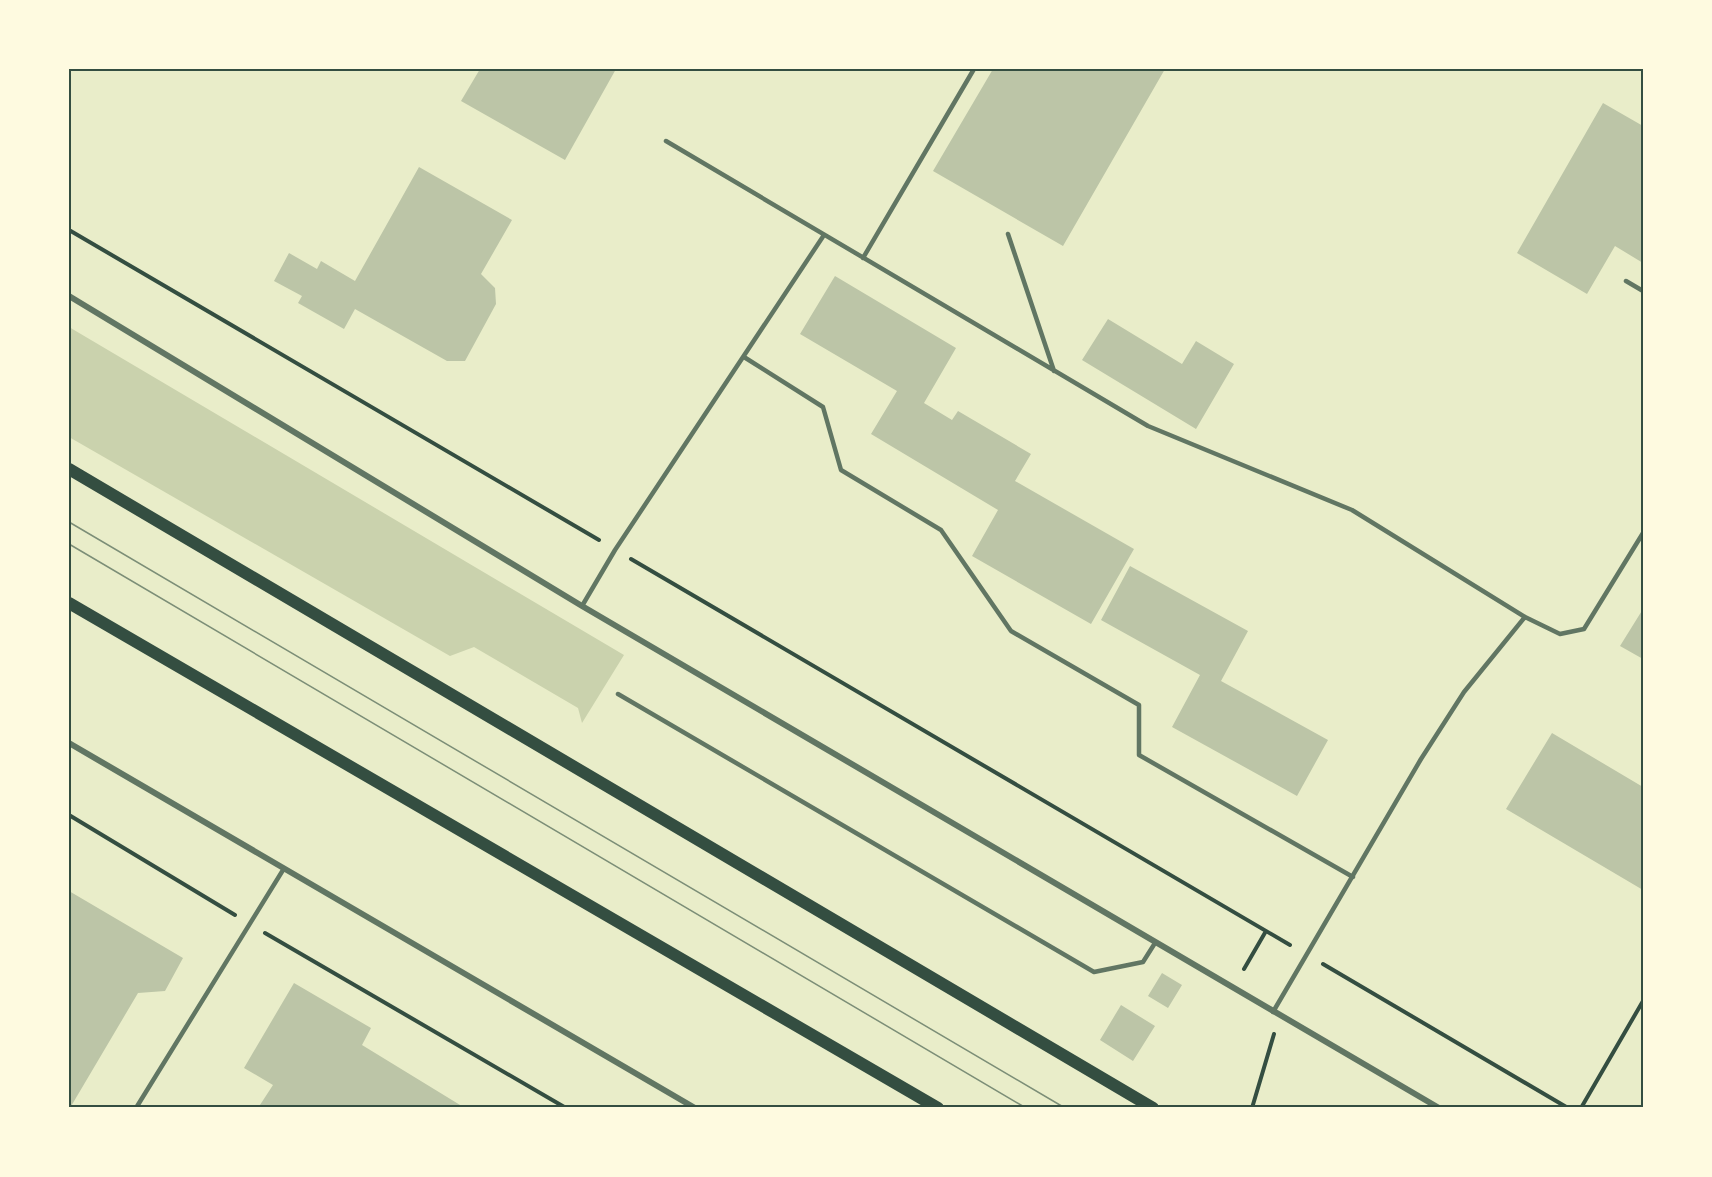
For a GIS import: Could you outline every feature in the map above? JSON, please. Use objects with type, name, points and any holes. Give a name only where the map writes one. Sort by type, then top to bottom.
[{"type":"main road","points":[[69,469],[1153,1108]]},
{"type":"main road","points":[[69,603],[938,1108]]},
{"type":"street","points":[[69,296],[582,606],[1439,1108]]},
{"type":"street","points":[[69,743],[283,870],[695,1108]]},
{"type":"lane","points":[[863,258],[974,69]]},
{"type":"lane","points":[[666,141],[1148,426],[1352,510],[1525,617],[1560,634],[1584,629],[1643,533]]},
{"type":"lane","points":[[1008,234],[1054,371]]},
{"type":"lane","points":[[582,606],[615,550],[824,235]]},
{"type":"lane","points":[[1626,280],[1643,291]]},
{"type":"lane","points":[[744,357],[823,407],[841,470],[941,530],[1011,631],[1139,705],[1139,755],[1353,877]]},
{"type":"lane","points":[[1276,1014],[1306,954],[1421,759],[1464,692],[1525,617]]},
{"type":"lane","points":[[618,694],[1094,972],[1143,962],[1155,943]]},
{"type":"lane","points":[[136,1108],[283,870]]},
{"type":"path","points":[[69,230],[1568,1108]]},
{"type":"path","points":[[69,815],[250,924],[566,1108]]},
{"type":"path","points":[[1244,969],[1266,931]]},
{"type":"path","points":[[1581,1108],[1643,1001]]},
{"type":"path","points":[[1252,1108],[1276,1014]]},
{"type":"green space","points":[[69,327],[624,655],[582,723],[578,708],[474,647],[450,656],[69,437]]},
{"type":"building","points":[[480,69],[616,69],[565,160],[461,101]]},
{"type":"building","points":[[993,69],[1165,69],[1063,246],[933,171]]},
{"type":"building","points":[[1603,103],[1643,126],[1643,263],[1615,246],[1587,294],[1517,253]]},
{"type":"building","points":[[419,167],[512,220],[481,274],[495,288],[496,304],[465,361],[447,361],[355,309],[344,329],[298,303],[302,296],[274,281],[289,253],[317,269],[321,261],[355,281]]},
{"type":"building","points":[[835,276],[956,348],[924,403],[952,420],[958,411],[1031,454],[1015,481],[1134,549],[1091,624],[972,556],[998,510],[871,434],[897,391],[800,334]]},
{"type":"building","points":[[1108,319],[1182,364],[1196,341],[1234,364],[1196,429],[1082,360]]},
{"type":"building","points":[[1130,566],[1248,631],[1221,681],[1328,740],[1297,796],[1172,727],[1200,675],[1101,620]]},
{"type":"building","points":[[1643,609],[1643,659],[1620,646]]},
{"type":"building","points":[[1552,733],[1643,787],[1643,890],[1506,809]]},
{"type":"building","points":[[69,891],[183,958],[165,991],[138,993],[70,1108]]},
{"type":"building","points":[[1162,973],[1182,985],[1168,1008],[1148,996]]},
{"type":"building","points":[[294,983],[371,1028],[362,1045],[465,1108],[258,1108],[273,1085],[244,1068]]},
{"type":"building","points":[[1121,1005],[1155,1026],[1133,1061],[1100,1040]]},
{"type":"tram line","points":[[69,522],[1065,1108]]},
{"type":"tram line","points":[[69,544],[1026,1108]]}]
